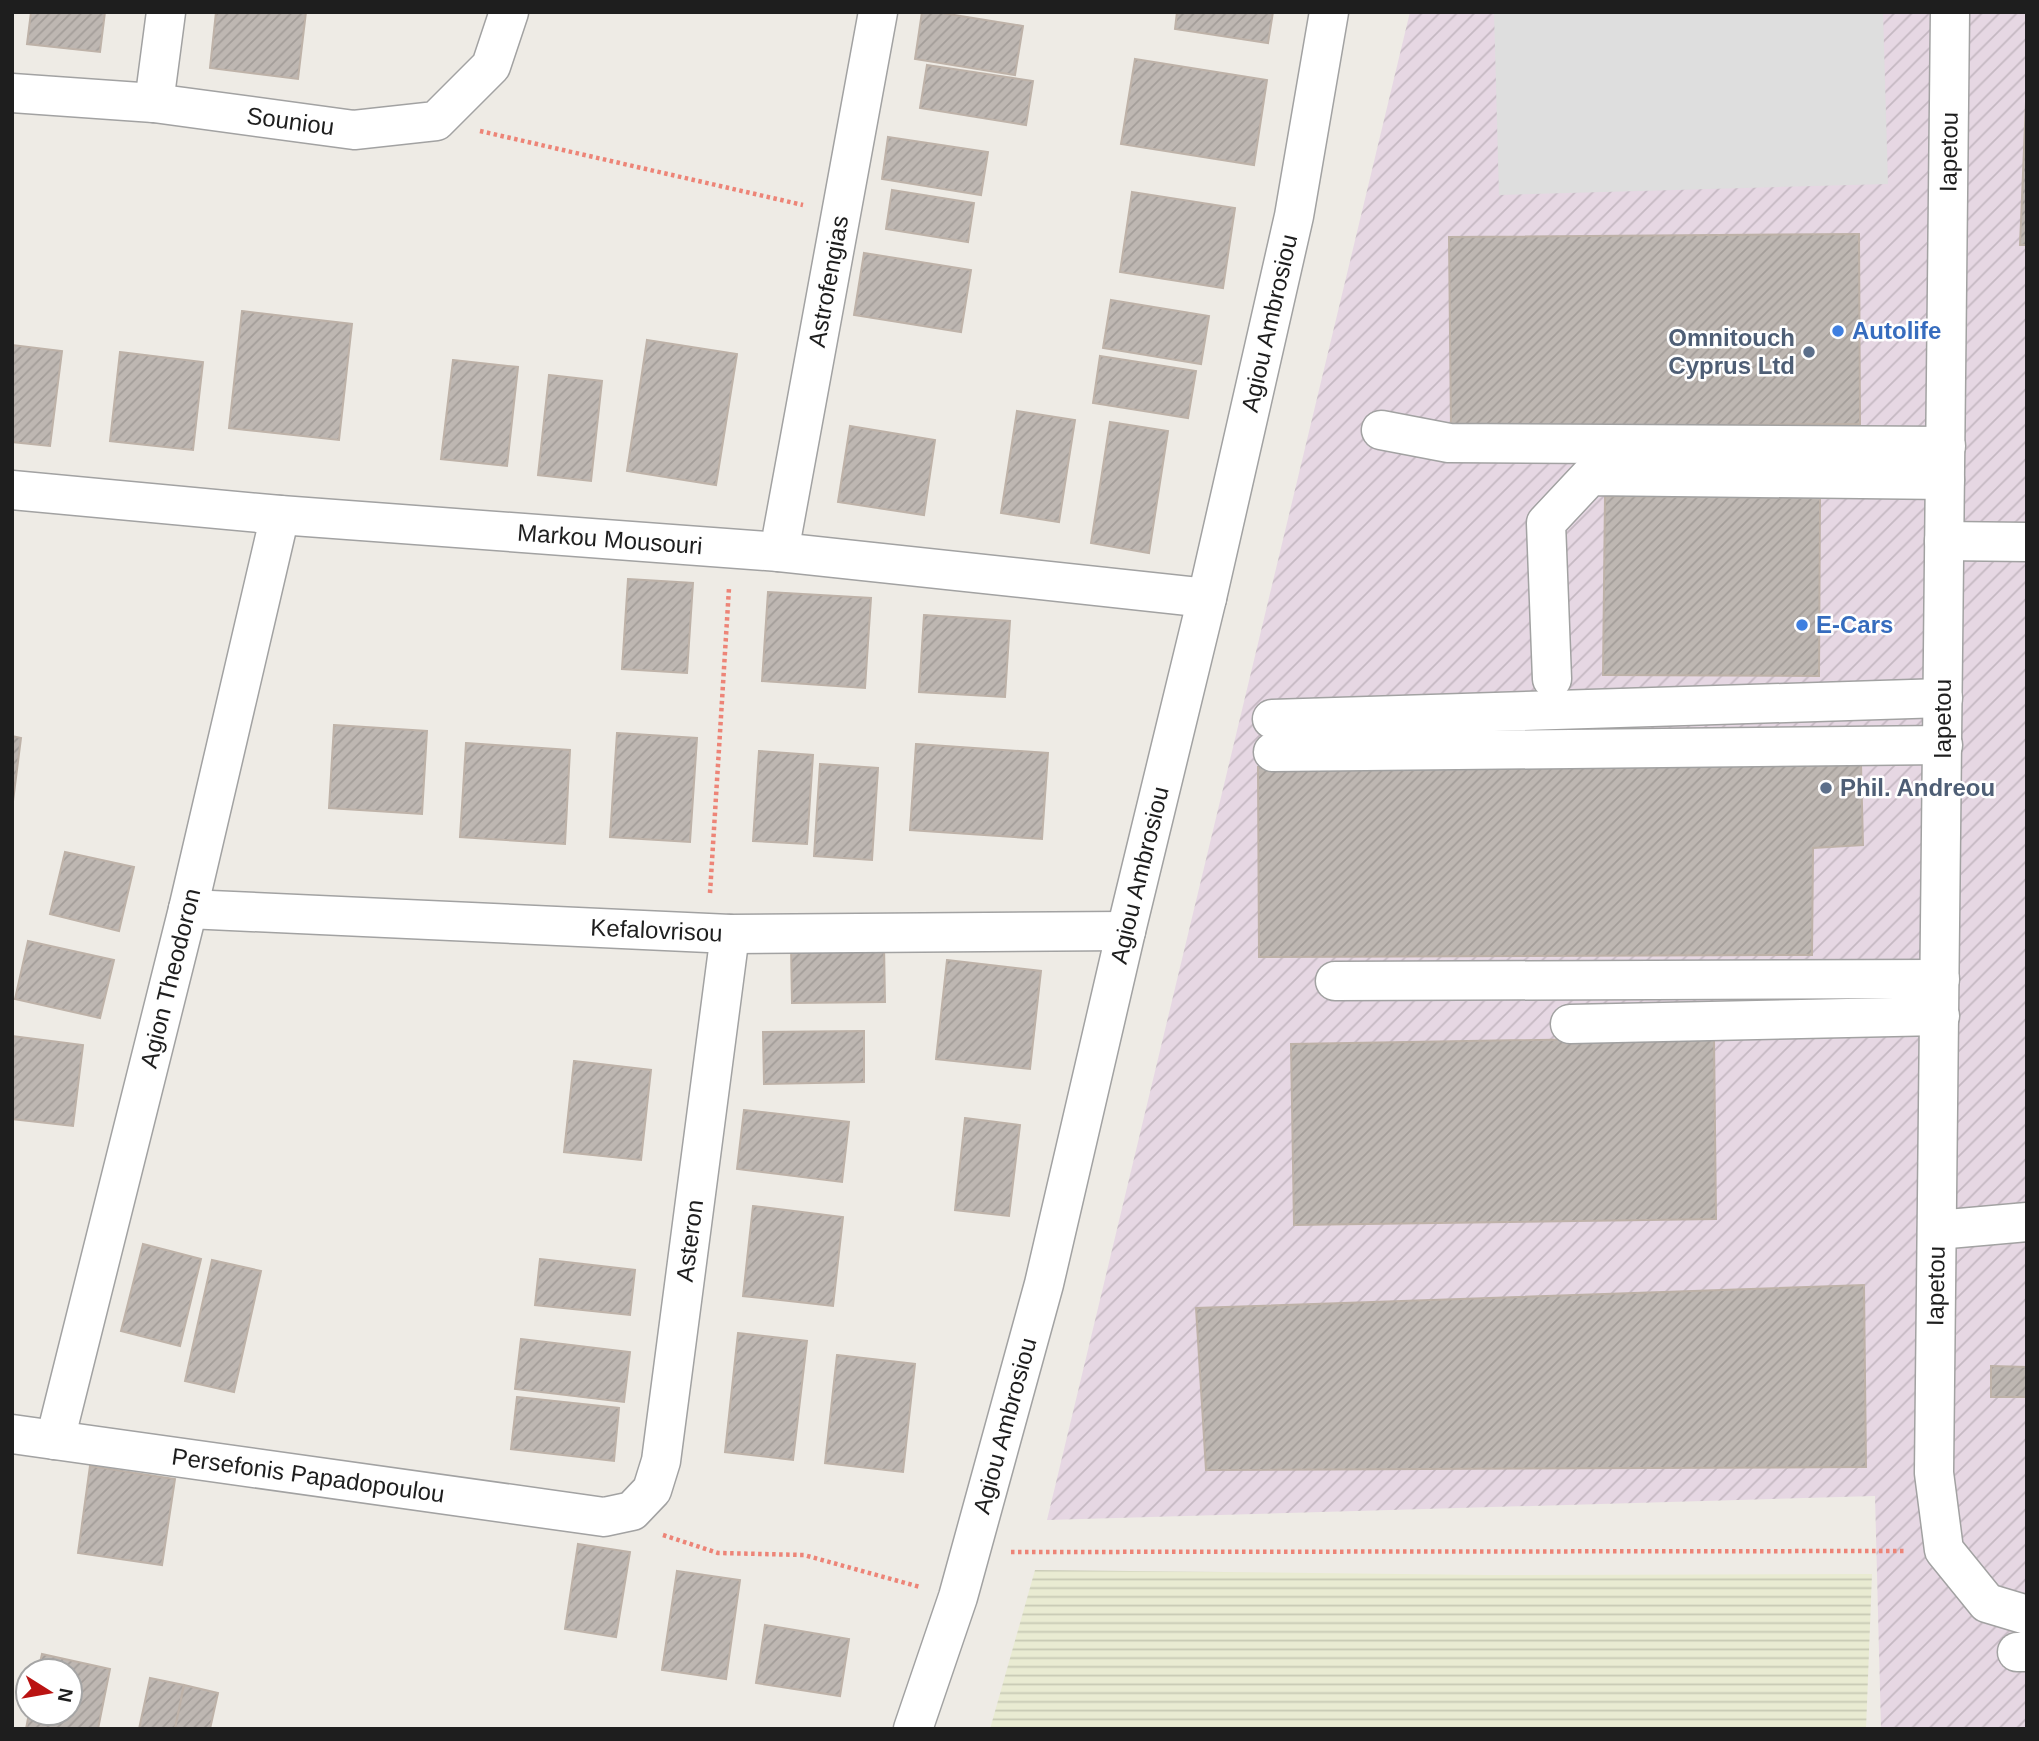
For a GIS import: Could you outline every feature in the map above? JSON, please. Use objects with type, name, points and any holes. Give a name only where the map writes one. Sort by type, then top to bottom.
[{"type":"street","points":[[154,103],[166,12]]},
{"type":"street","points":[[436,121],[491,66],[509,12]]},
{"type":"street","name":"Astrofengias","points":[[779,552],[878,12]]},
{"type":"street","name":"Agiou Ambrosiou","points":[[913,1729],[958,1597],[1044,1284],[1207,598],[1294,216],[1329,12]]},
{"type":"street","name":"Iapetou","points":[[1944,1550],[1934,1473],[1950,12]]},
{"type":"street","name":"Souniou","points":[[12,93],[154,103],[354,130],[436,121]]},
{"type":"street","points":[[1381,430],[1449,443],[1945,463]]},
{"type":"street","points":[[1552,679],[1546,523],[1590,476],[1945,463]]},
{"type":"street","name":"Markou Mousouri","points":[[12,489],[280,514],[779,552],[1207,598]]},
{"type":"street","name":"Agion Theodoron","points":[[55,1440],[188,909],[280,514]]},
{"type":"street","points":[[1944,541],[2027,542]]},
{"type":"street","points":[[1943,698],[1273,735],[1943,745]]},
{"type":"street","name":"Kefalovrisou","points":[[188,909],[718,933],[1126,931]]},
{"type":"street","name":"Asteron","points":[[604,1517],[632,1511],[652,1490],[661,1461],[718,933]]},
{"type":"street","points":[[1335,981],[1940,998]]},
{"type":"street","points":[[1570,1024],[1940,998]]},
{"type":"street","points":[[1937,1230],[2027,1222]]},
{"type":"street","name":"Persefonis Papadopoulou","points":[[12,1434],[604,1517]]},
{"type":"street","points":[[1944,1550],[1987,1603],[2027,1615]]},
{"type":"path","points":[[436,121],[841,214]]},
{"type":"path","points":[[718,933],[731,548]]},
{"type":"path","points":[[604,1517],[718,1553],[804,1555],[958,1597]]},
{"type":"path","points":[[971,1552],[1944,1550]]},
{"type":"shaded area","points":[[1410,12],[2027,12],[2027,1729],[1881,1729],[1875,1496],[1047,1520]]},
{"type":"shaded area","points":[[1494,12],[1883,12],[1888,184],[1499,195]]},
{"type":"green space","points":[[1035,1570],[1489,1575],[1872,1574],[1866,1729],[990,1729]]},
{"type":"building","points":[[31,12],[105,12],[100,52],[27,44]]},
{"type":"building","points":[[216,12],[306,12],[298,79],[210,68]]},
{"type":"building","points":[[922,12],[1023,26],[1015,75],[915,59]]},
{"type":"building","points":[[1177,12],[1273,12],[1268,43],[1175,29]]},
{"type":"building","points":[[1135,59],[1267,80],[1254,165],[1121,144]]},
{"type":"building","points":[[927,65],[1033,81],[1026,125],[920,108]]},
{"type":"building","points":[[2027,78],[2027,245],[2020,245]]},
{"type":"building","points":[[888,137],[988,152],[981,195],[882,179]]},
{"type":"building","points":[[892,190],[974,203],[968,242],[886,229]]},
{"type":"building","points":[[1132,192],[1235,208],[1223,288],[1120,272]]},
{"type":"building","points":[[1859,234],[1860,424],[1451,427],[1449,237]]},
{"type":"building","points":[[864,253],[971,270],[961,332],[854,315]]},
{"type":"building","points":[[1111,300],[1209,316],[1201,364],[1103,348]]},
{"type":"building","points":[[242,311],[352,324],[339,440],[229,428]]},
{"type":"building","points":[[647,340],[737,354],[716,485],[627,471]]},
{"type":"building","points":[[12,345],[62,351],[50,446],[12,442]]},
{"type":"building","points":[[120,352],[203,362],[193,450],[110,441]]},
{"type":"building","points":[[1100,356],[1196,371],[1188,418],[1093,403]]},
{"type":"building","points":[[453,360],[518,367],[507,466],[441,459]]},
{"type":"building","points":[[549,375],[602,381],[591,481],[538,475]]},
{"type":"building","points":[[1017,411],[1075,420],[1059,522],[1001,513]]},
{"type":"building","points":[[1110,422],[1168,431],[1149,553],[1091,543]]},
{"type":"building","points":[[850,426],[935,440],[924,515],[838,502]]},
{"type":"building","points":[[1605,496],[1820,498],[1819,676],[1603,675]]},
{"type":"building","points":[[628,579],[693,583],[687,673],[622,669]]},
{"type":"building","points":[[768,592],[871,598],[865,688],[762,681]]},
{"type":"building","points":[[924,615],[1010,621],[1005,697],[919,692]]},
{"type":"building","points":[[334,725],[427,731],[422,814],[329,808]]},
{"type":"building","points":[[617,733],[697,738],[690,842],[610,837]]},
{"type":"building","points":[[12,736],[21,738],[12,809]]},
{"type":"building","points":[[466,743],[570,750],[565,844],[460,837]]},
{"type":"building","points":[[916,744],[1048,753],[1042,839],[910,830]]},
{"type":"building","points":[[759,751],[813,755],[807,844],[753,841]]},
{"type":"building","points":[[820,764],[878,768],[872,860],[814,856]]},
{"type":"building","points":[[1861,764],[1863,845],[1813,848],[1812,955],[1259,957],[1258,767]]},
{"type":"building","points":[[65,852],[134,867],[119,931],[50,914]]},
{"type":"building","points":[[28,941],[114,960],[100,1018],[15,999]]},
{"type":"building","points":[[884,943],[885,1002],[792,1003],[791,944]]},
{"type":"building","points":[[947,960],[1041,971],[1030,1069],[936,1059]]},
{"type":"building","points":[[864,1031],[864,1082],[764,1084],[763,1032]]},
{"type":"building","points":[[12,1036],[83,1045],[73,1126],[12,1119]]},
{"type":"building","points":[[1714,1037],[1716,1219],[1294,1225],[1291,1044]]},
{"type":"building","points":[[574,1061],[651,1070],[641,1160],[564,1152]]},
{"type":"building","points":[[744,1110],[849,1122],[842,1182],[737,1169]]},
{"type":"building","points":[[965,1118],[1020,1125],[1009,1216],[955,1210]]},
{"type":"building","points":[[753,1206],[843,1217],[833,1306],[743,1296]]},
{"type":"building","points":[[143,1244],[201,1259],[180,1346],[121,1331]]},
{"type":"building","points":[[540,1259],[635,1270],[630,1315],[535,1305]]},
{"type":"building","points":[[212,1260],[261,1271],[234,1392],[185,1381]]},
{"type":"building","points":[[1864,1285],[1866,1467],[1206,1470],[1196,1308]]},
{"type":"building","points":[[738,1333],[807,1341],[793,1460],[725,1452]]},
{"type":"building","points":[[521,1339],[630,1352],[624,1402],[515,1389]]},
{"type":"building","points":[[837,1355],[915,1364],[903,1472],[825,1463]]},
{"type":"building","points":[[1991,1366],[2027,1367],[2027,1397],[1991,1397]]},
{"type":"building","points":[[517,1397],[619,1408],[614,1461],[511,1449]]},
{"type":"building","points":[[90,1466],[175,1479],[162,1565],[78,1553]]},
{"type":"building","points":[[578,1544],[630,1552],[616,1637],[565,1629]]},
{"type":"building","points":[[677,1571],[740,1580],[726,1679],[662,1670]]},
{"type":"building","points":[[765,1625],[849,1639],[840,1696],[756,1683]]},
{"type":"building","points":[[84,1663],[110,1669],[98,1729],[26,1729],[84,1727]]},
{"type":"building","points":[[150,1678],[184,1685],[175,1729],[139,1729]]},
{"type":"building","points":[[184,1685],[218,1693],[210,1729],[175,1729]]},
{"type":"place","name":"Autolife","points":[[1838,331]]},
{"type":"place","name":"Omnitouch Cyprus Ltd","points":[[1809,352]]},
{"type":"place","name":"E-Cars","points":[[1802,625]]},
{"type":"place","name":"Phil. Andreou","points":[[1826,788]]}]
